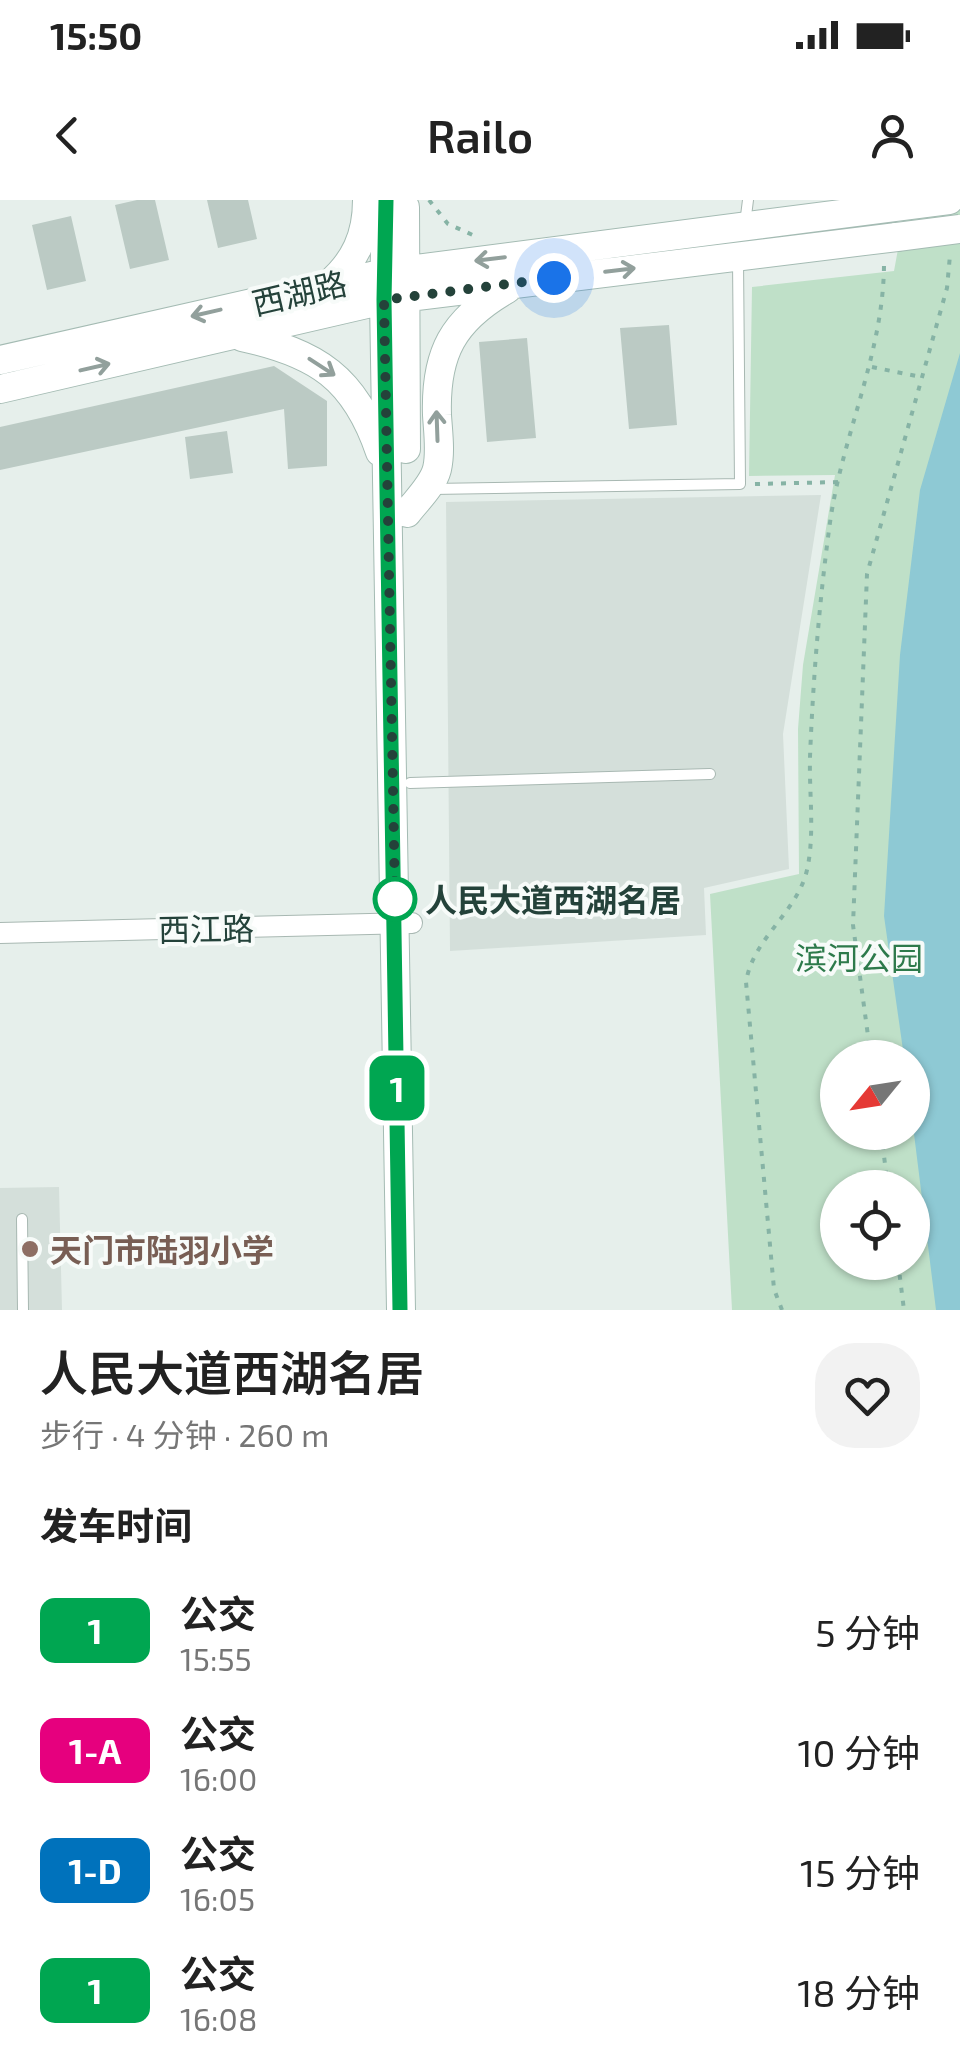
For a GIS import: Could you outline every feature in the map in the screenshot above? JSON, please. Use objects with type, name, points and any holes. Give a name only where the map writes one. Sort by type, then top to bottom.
[{"type":"main road","points":[[327,286],[342,273],[361,244],[367,200]]},
{"type":"main road","points":[[386,200],[407,514],[410,783],[403,923],[400,1310]]},
{"type":"main road","points":[[404,200],[394,285],[388,473],[416,1310]]},
{"type":"main road","name":"西湖路","points":[[0,388],[231,335],[394,285],[746,213],[949,200]]},
{"type":"main road","name":"西湖路","points":[[0,360],[327,286],[518,283],[738,256],[890,249],[955,240]]},
{"type":"main road","points":[[407,514],[438,466],[436,383],[441,356],[477,308],[518,283]]},
{"type":"main road","points":[[231,335],[278,344],[329,369],[366,416],[388,473]]},
{"type":"street","name":"西江路","points":[[0,933],[403,923]]},
{"type":"lane","points":[[426,488],[740,484],[738,256]]},
{"type":"lane","points":[[410,783],[710,774]]},
{"type":"lane","points":[[22,1219],[23,1310]]},
{"type":"path","points":[[429,200],[448,224],[474,236]]},
{"type":"path","points":[[868,1040],[853,925],[868,574],[946,288],[955,240]]},
{"type":"path","points":[[782,1310],[774,1289],[746,982],[756,952],[796,896],[808,866],[816,648],[829,524],[870,366],[890,249]]},
{"type":"path","points":[[870,366],[921,377]]},
{"type":"path","points":[[740,484],[839,482]]},
{"type":"path","points":[[900,1280],[904,1310]]},
{"type":"shaded area","points":[[821,495],[783,734],[789,869],[704,888],[706,935],[450,951],[446,502]]},
{"type":"shaded area","name":"天门市陆羽小学","points":[[59,1187],[62,1310],[0,1310],[0,1188]]},
{"type":"green space","name":"滨河公园","points":[[907,200],[960,200],[960,1310],[732,1310],[710,894],[799,874],[798,729],[803,665],[835,475],[749,476],[752,287],[894,271]]},
{"type":"water","points":[[960,353],[960,1310],[936,1310],[930,1262],[930,1170],[918,1170],[916,1150],[930,1150],[930,1040],[902,1040],[884,916],[900,655],[920,490]]},
{"type":"building","points":[[155,200],[169,260],[130,269],[115,205]]},
{"type":"building","points":[[207,200],[248,200],[257,239],[218,248]]},
{"type":"building","points":[[71,216],[86,281],[47,290],[32,225]]},
{"type":"building","points":[[669,325],[677,425],[629,429],[620,328]]},
{"type":"building","points":[[527,338],[536,438],[487,442],[479,342]]},
{"type":"building","points":[[274,366],[327,401],[327,466],[288,469],[284,409],[0,470],[0,427]]},
{"type":"building","points":[[227,431],[233,473],[190,479],[185,437]]},
{"type":"bus line","name":"1","points":[[386,200],[384,300],[400,1310]]},
{"type":"place","name":"人民大道西湖名居","points":[[395,899]]},
{"type":"place","name":"天门市陆羽小学","points":[[30,1249]]},
{"type":"route","points":[[395,899],[384,300],[554,278]]}]
